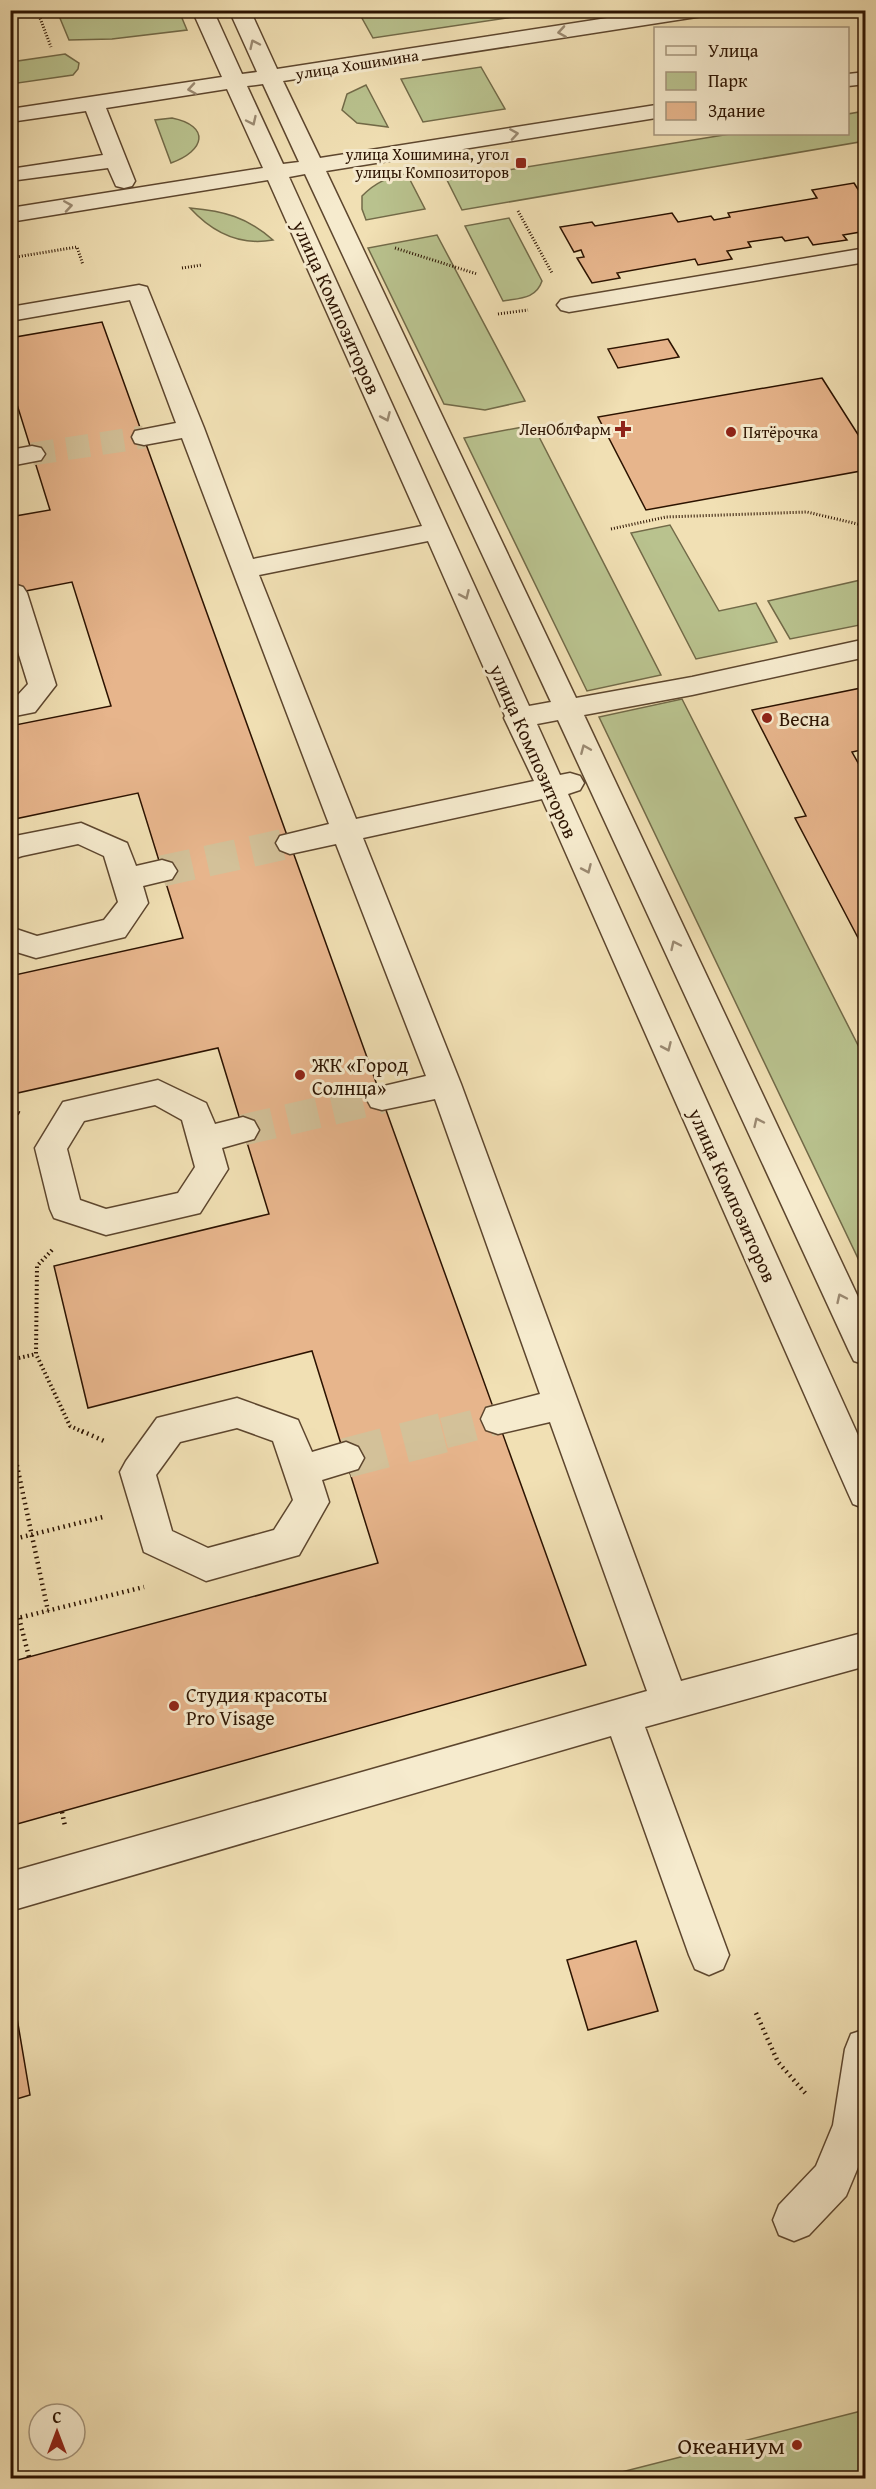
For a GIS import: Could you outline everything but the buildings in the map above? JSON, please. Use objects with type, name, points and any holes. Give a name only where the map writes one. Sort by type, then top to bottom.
[{"type":"street","name":"улица Композиторов","points":[[202,10],[866,1492]]},
{"type":"street","name":"улица Композиторов","points":[[238,10],[567,708],[597,777],[866,1351]]},
{"type":"street","name":"улица Хошимина","points":[[10,117],[703,10]]},
{"type":"street","points":[[849,81],[866,78]]},
{"type":"street","points":[[94,104],[130,196]]},
{"type":"street","points":[[10,215],[654,111]]},
{"type":"street","points":[[15,175],[116,160]]},
{"type":"street","points":[[569,305],[866,255]]},
{"type":"street","points":[[10,314],[140,292],[445,1084],[670,1703]]},
{"type":"street","points":[[144,437],[192,428]]},
{"type":"street","points":[[245,569],[437,531]]},
{"type":"street","points":[[10,708],[25,705],[42,685],[17,625],[14,593]]},
{"type":"street","points":[[518,718],[692,686],[866,648]]},
{"type":"street","points":[[290,843],[597,777]]},
{"type":"street","points":[[10,850],[13,847],[81,833],[117,850],[133,903],[114,929],[36,946],[10,938]]},
{"type":"street","points":[[126,879],[162,871]]},
{"type":"street","points":[[382,1098],[445,1084]]},
{"type":"street","points":[[158,1092],[195,1112],[204,1140],[212,1169],[188,1204],[106,1222],[66,1209],[51,1148],[74,1111],[158,1092]]},
{"type":"street","points":[[204,1140],[243,1130]]},
{"type":"street","points":[[498,1419],[561,1404]]},
{"type":"street","points":[[237,1413],[286,1431],[302,1470],[311,1502],[286,1543],[206,1564],[157,1541],[138,1472],[169,1429],[237,1413]]},
{"type":"street","points":[[302,1470],[346,1458]]},
{"type":"street","points":[[10,1892],[622,1715],[866,1649]]},
{"type":"street","points":[[622,1715],[709,1955]]},
{"type":"street","points":[[794,2220],[831,2181],[854,2125],[866,2049]]},
{"type":"path","points":[[37,10],[51,46]]},
{"type":"path","points":[[518,211],[569,305]]},
{"type":"path","points":[[391,246],[477,274]]},
{"type":"path","points":[[10,258],[77,248],[85,271]]},
{"type":"path","points":[[182,268],[202,265]]},
{"type":"path","points":[[611,529],[666,517],[807,512],[866,526]]},
{"type":"path","points":[[85,1215],[37,1266],[36,1354],[70,1426],[147,1461]]},
{"type":"path","points":[[10,1359],[36,1354]]},
{"type":"path","points":[[10,1432],[48,1611]]},
{"type":"path","points":[[10,1540],[147,1506]]},
{"type":"path","points":[[10,1620],[155,1584],[174,1550]]},
{"type":"path","points":[[19,1618],[29,1657]]},
{"type":"path","points":[[756,2013],[778,2062],[808,2097],[854,2125]]},
{"type":"green space","points":[[57,11],[179,11],[187,30],[112,39],[69,40]]},
{"type":"green space","points":[[358,11],[553,11],[373,38]]},
{"type":"green space","points":[[65,54],[79,63],[73,75],[11,84],[11,62]]},
{"type":"green space","points":[[481,67],[505,109],[423,122],[401,79]]},
{"type":"green space","points":[[366,85],[388,127],[357,123],[342,110],[347,94]]},
{"type":"green space","points":[[865,111],[865,141],[462,210],[447,180],[724,135],[849,135],[849,114]]},
{"type":"green space","points":[[172,118],[193,127],[199,139],[197,146],[191,152],[171,163],[155,120]]},
{"type":"green space","points":[[407,174],[425,209],[366,220],[362,209],[362,196],[383,181]]},
{"type":"green space","points":[[190,208],[234,216],[254,226],[273,240],[249,241],[227,235],[208,224]]},
{"type":"green space","points":[[509,218],[542,281],[532,294],[503,301],[465,226]]},
{"type":"green space","points":[[437,235],[525,401],[485,410],[444,404],[368,248]]},
{"type":"green space","points":[[533,425],[661,675],[587,691],[464,438]]},
{"type":"green space","points":[[670,525],[719,611],[756,603],[777,642],[696,659],[631,533]]},
{"type":"green space","points":[[865,579],[865,624],[790,639],[768,601]]},
{"type":"green space","points":[[682,699],[865,1059],[865,1273],[599,717]]},
{"type":"green space","name":"Океаниум","points":[[865,2410],[865,2478],[598,2478]]},
{"type":"tunnel","points":[[32,454],[144,437]]},
{"type":"tunnel","points":[[162,871],[290,843]]},
{"type":"tunnel","points":[[243,1130],[382,1098]]},
{"type":"tunnel","points":[[444,1433],[498,1419]]},
{"type":"tunnel","points":[[346,1458],[450,1431]]},
{"type":"place","name":"улица Хошимина, угол улицы Композиторов","points":[[521,163]]},
{"type":"place","name":"ЛенОблФарм","points":[[623,429]]},
{"type":"place","name":"Пятёрочка","points":[[731,432]]},
{"type":"place","name":"Весна","points":[[767,718]]},
{"type":"place","name":"ЖК «Город Солнца»","points":[[300,1075]]},
{"type":"place","name":"Студия красоты Pro Visage","points":[[174,1706]]},
{"type":"place","name":"Океаниум","points":[[797,2445]]}]
